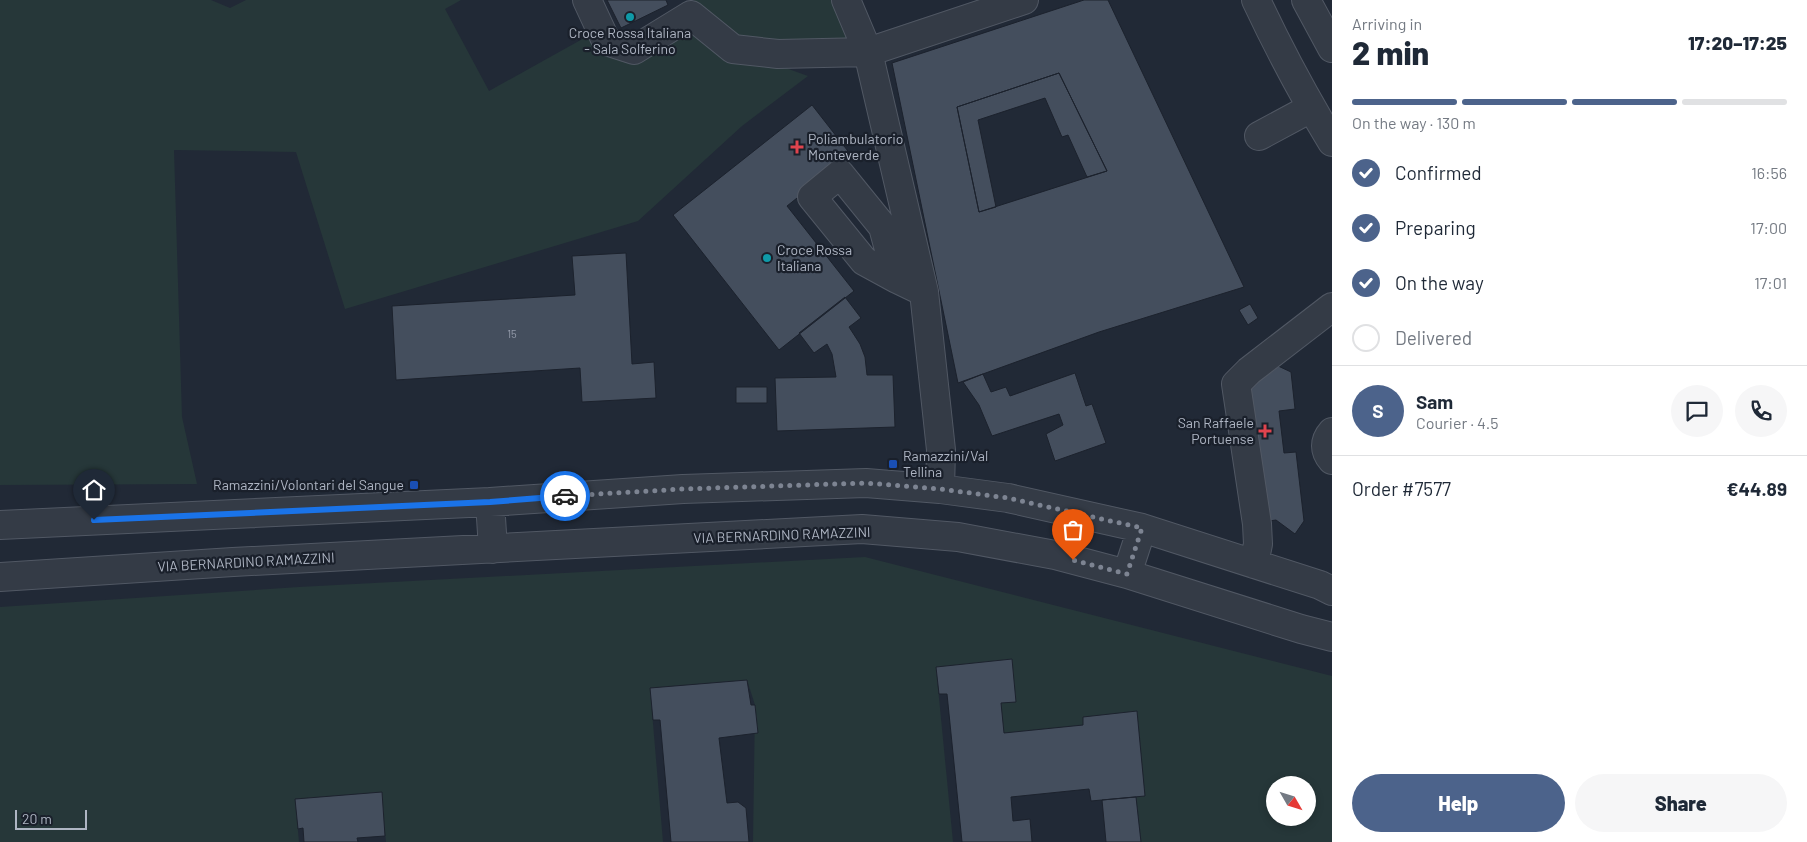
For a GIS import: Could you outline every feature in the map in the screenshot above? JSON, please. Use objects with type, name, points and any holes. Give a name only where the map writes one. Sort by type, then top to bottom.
[{"type":"street","points":[[587,0],[606,41],[634,50],[687,7],[733,49],[778,54],[868,52],[1024,0]]},
{"type":"street","points":[[846,0],[868,52],[924,292],[941,450],[940,489]]},
{"type":"street","points":[[1256,0],[1311,108],[1332,142]]},
{"type":"street","points":[[1306,0],[1332,48]]},
{"type":"street","points":[[1259,136],[1311,108]]},
{"type":"street","points":[[897,279],[924,292]]},
{"type":"street","points":[[1254,564],[1258,544],[1257,524],[1236,384],[1249,371],[1332,307]]},
{"type":"street","points":[[1332,432],[1326,442],[1326,448],[1327,454],[1332,460]]},
{"type":"street","points":[[0,525],[490,502],[683,489],[856,484],[940,489],[1008,498],[1142,528],[1254,564],[1328,581],[1327,600],[1329,608],[1324,620],[1318,624],[1301,629]]},
{"type":"street","points":[[490,502],[493,550]]},
{"type":"street","points":[[1127,574],[1142,528]]},
{"type":"street","name":"VIA BERNARDINO RAMAZZINI","points":[[0,577],[233,562],[493,550],[862,529],[958,537],[1055,555],[1127,574],[1332,637]]},
{"type":"shaded area","points":[[0,0],[211,0],[230,8],[246,0],[461,0],[445,9],[489,91],[586,37],[634,50],[691,15],[733,49],[808,76],[742,126],[638,221],[345,309],[296,152],[174,150],[182,417],[197,484],[0,485]]},
{"type":"shaded area","points":[[694,0],[836,0],[852,38],[778,44],[738,40],[698,7]]},
{"type":"shaded area","points":[[865,557],[1332,676],[1332,842],[1141,842],[1136,797],[1145,795],[1137,712],[1083,717],[1083,725],[1004,733],[1001,703],[1016,702],[936,667],[953,842],[753,842],[755,705],[747,680],[650,688],[663,842],[386,842],[381,792],[295,799],[299,842],[0,842],[0,607],[299,587]]},
{"type":"building","name":"Croce Rossa Italiana - Sala Solferino","points":[[607,0],[666,0],[668,5],[621,28]]},
{"type":"building","points":[[1084,0],[1108,0],[1244,287],[1099,332],[958,383],[892,63]],"holes":[[[1059,73],[1107,171],[979,212],[957,107]]]},
{"type":"building","points":[[1059,73],[1107,171],[1087,177],[1068,135],[1062,137],[1045,98],[978,120],[996,207],[979,212],[957,107]]},
{"type":"building","name":"Croce Rossa Italiana","points":[[812,105],[851,155],[787,206],[854,291],[779,350],[673,215]]},
{"type":"building","points":[[626,253],[632,364],[654,362],[656,398],[582,402],[580,368],[396,380],[392,306],[575,295],[572,256]]},
{"type":"building","points":[[845,297],[861,318],[849,327],[860,344],[865,357],[867,375],[893,375],[895,427],[777,431],[775,378],[836,377],[832,354],[827,344],[814,353],[799,333]]},
{"type":"building","points":[[1250,304],[1258,318],[1248,325],[1239,310]]},
{"type":"building","name":"San Raffaele Portuense","points":[[1276,365],[1291,372],[1295,409],[1279,411],[1284,453],[1296,452],[1304,521],[1295,534],[1276,520],[1262,522],[1243,386]]},
{"type":"building","points":[[1075,373],[1086,406],[1092,404],[1106,443],[1055,461],[1046,434],[1063,425],[1059,414],[992,436],[979,405],[963,382],[983,374],[991,392],[1006,387],[1010,396]]},
{"type":"building","points":[[736,387],[767,387],[767,403],[736,403]]},
{"type":"building","points":[[1012,659],[1016,702],[1001,703],[1004,733],[1083,725],[1083,717],[1137,711],[1145,796],[1091,801],[1089,789],[1011,797],[1013,821],[1030,819],[1032,842],[962,842],[947,694],[939,694],[936,667]]},
{"type":"building","points":[[747,680],[751,705],[755,705],[758,733],[719,738],[727,803],[738,802],[746,808],[749,842],[671,842],[660,720],[653,720],[650,688]]},
{"type":"building","points":[[382,792],[385,836],[357,838],[358,842],[304,842],[303,828],[298,829],[295,799]]},
{"type":"building","points":[[1136,797],[1141,842],[1106,842],[1102,800]]},
{"type":"way so far","points":[[565,496],[683,489],[866,483],[940,489],[1008,498],[1142,528],[1127,574],[1073,560]]},
{"type":"place","name":"Croce Rossa Italiana - Sala Solferino","points":[[630,17]]},
{"type":"place","name":"Poliambulatorio Monteverde","points":[[797,147]]},
{"type":"place","name":"Croce Rossa Italiana","points":[[767,258]]},
{"type":"place","name":"San Raffaele Portuense","points":[[1265,431]]},
{"type":"place","name":"Ramazzini/Val Tellina","points":[[893,464]]},
{"type":"place","name":"Ramazzini/Volontari del Sangue","points":[[414,485]]},
{"type":"route","points":[[94,520],[490,502],[565,496]]}]
